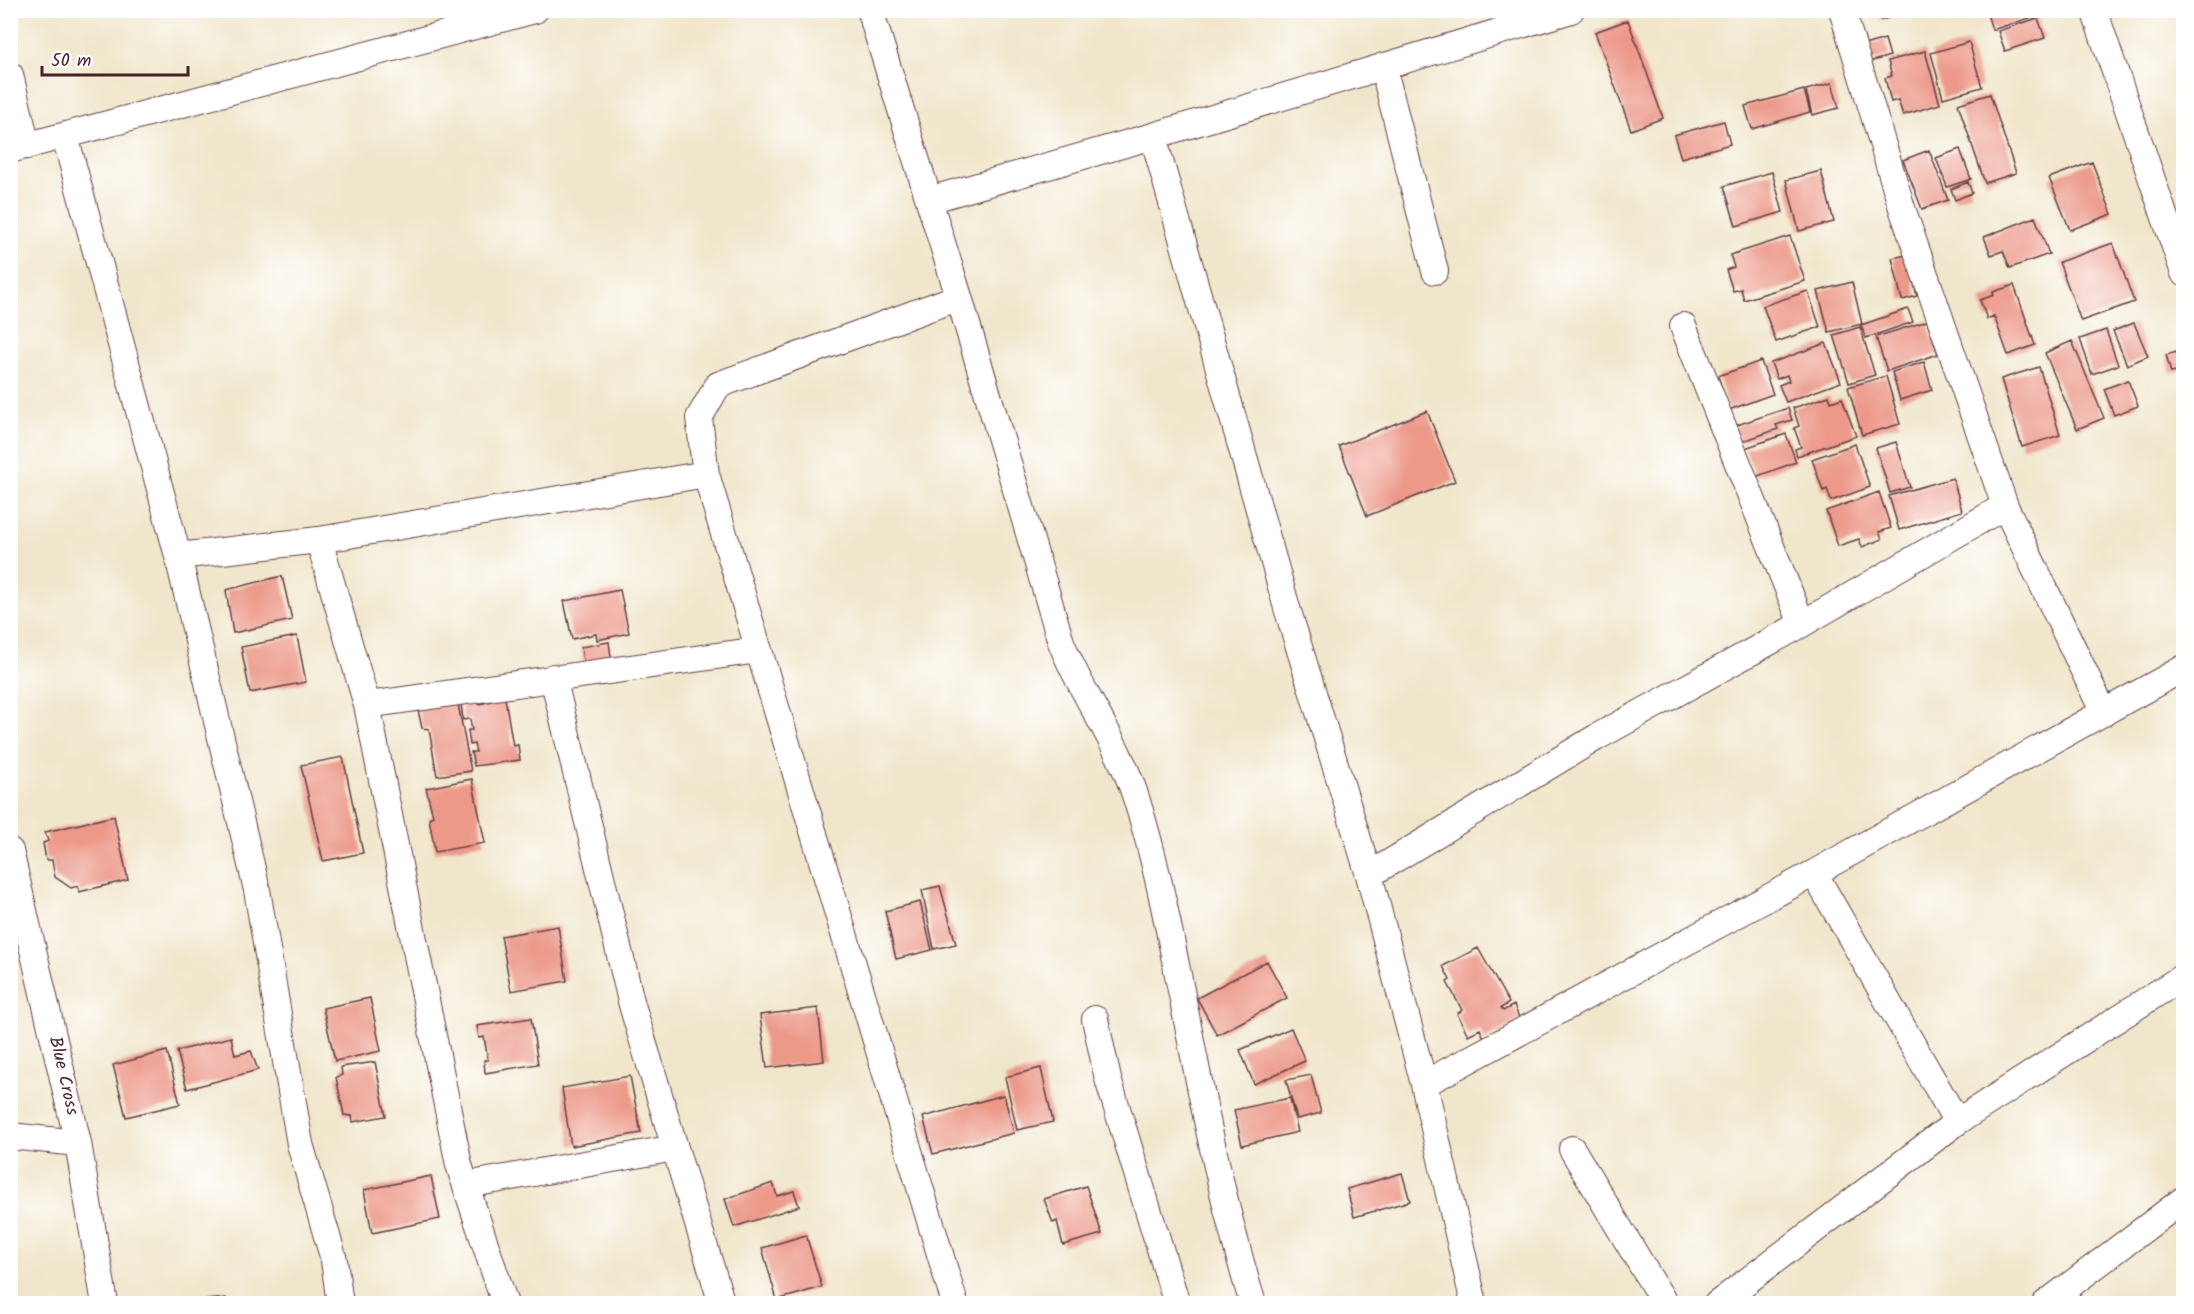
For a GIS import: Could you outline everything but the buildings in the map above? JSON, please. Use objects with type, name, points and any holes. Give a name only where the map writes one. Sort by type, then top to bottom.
[{"type":"street","points":[[10,75],[19,148],[535,10]]},
{"type":"street","points":[[870,10],[959,297],[1061,642],[1070,664],[1115,748],[1137,798],[1166,913],[1231,1234],[1253,1304]]},
{"type":"street","points":[[929,200],[1153,136],[1571,10]]},
{"type":"street","points":[[1842,10],[1902,208],[2005,506],[2104,713]]},
{"type":"street","points":[[2094,10],[2184,273]]},
{"type":"street","points":[[1383,66],[1435,271]]},
{"type":"street","points":[[65,136],[178,556],[257,890],[300,1144],[334,1260],[340,1304]]},
{"type":"street","points":[[1153,136],[1287,608],[1369,875],[1424,1084],[1473,1304]]},
{"type":"street","points":[[955,1304],[706,474],[699,418],[718,385],[959,297]]},
{"type":"street","points":[[1683,326],[1802,624]]},
{"type":"street","points":[[178,556],[319,540],[706,474]]},
{"type":"street","points":[[1369,875],[1597,737],[1802,624],[2005,506]]},
{"type":"street","points":[[319,540],[367,705],[465,1185],[505,1304]]},
{"type":"street","points":[[367,705],[553,677],[759,650]]},
{"type":"street","points":[[1424,1084],[1814,873],[2184,668]]},
{"type":"street","points":[[553,677],[632,1005],[722,1304]]},
{"type":"street","name":"Blue Cross","points":[[10,851],[78,1143],[105,1304]]},
{"type":"street","points":[[1814,873],[1957,1122]]},
{"type":"street","points":[[1717,1304],[1957,1122],[2184,976]]},
{"type":"street","points":[[1095,1019],[1108,1079],[1177,1304]]},
{"type":"street","points":[[10,1136],[78,1143]]},
{"type":"street","points":[[465,1185],[675,1148]]},
{"type":"street","points":[[1572,1149],[1665,1304]]},
{"type":"street","points":[[2045,1304],[2184,1199]]}]
